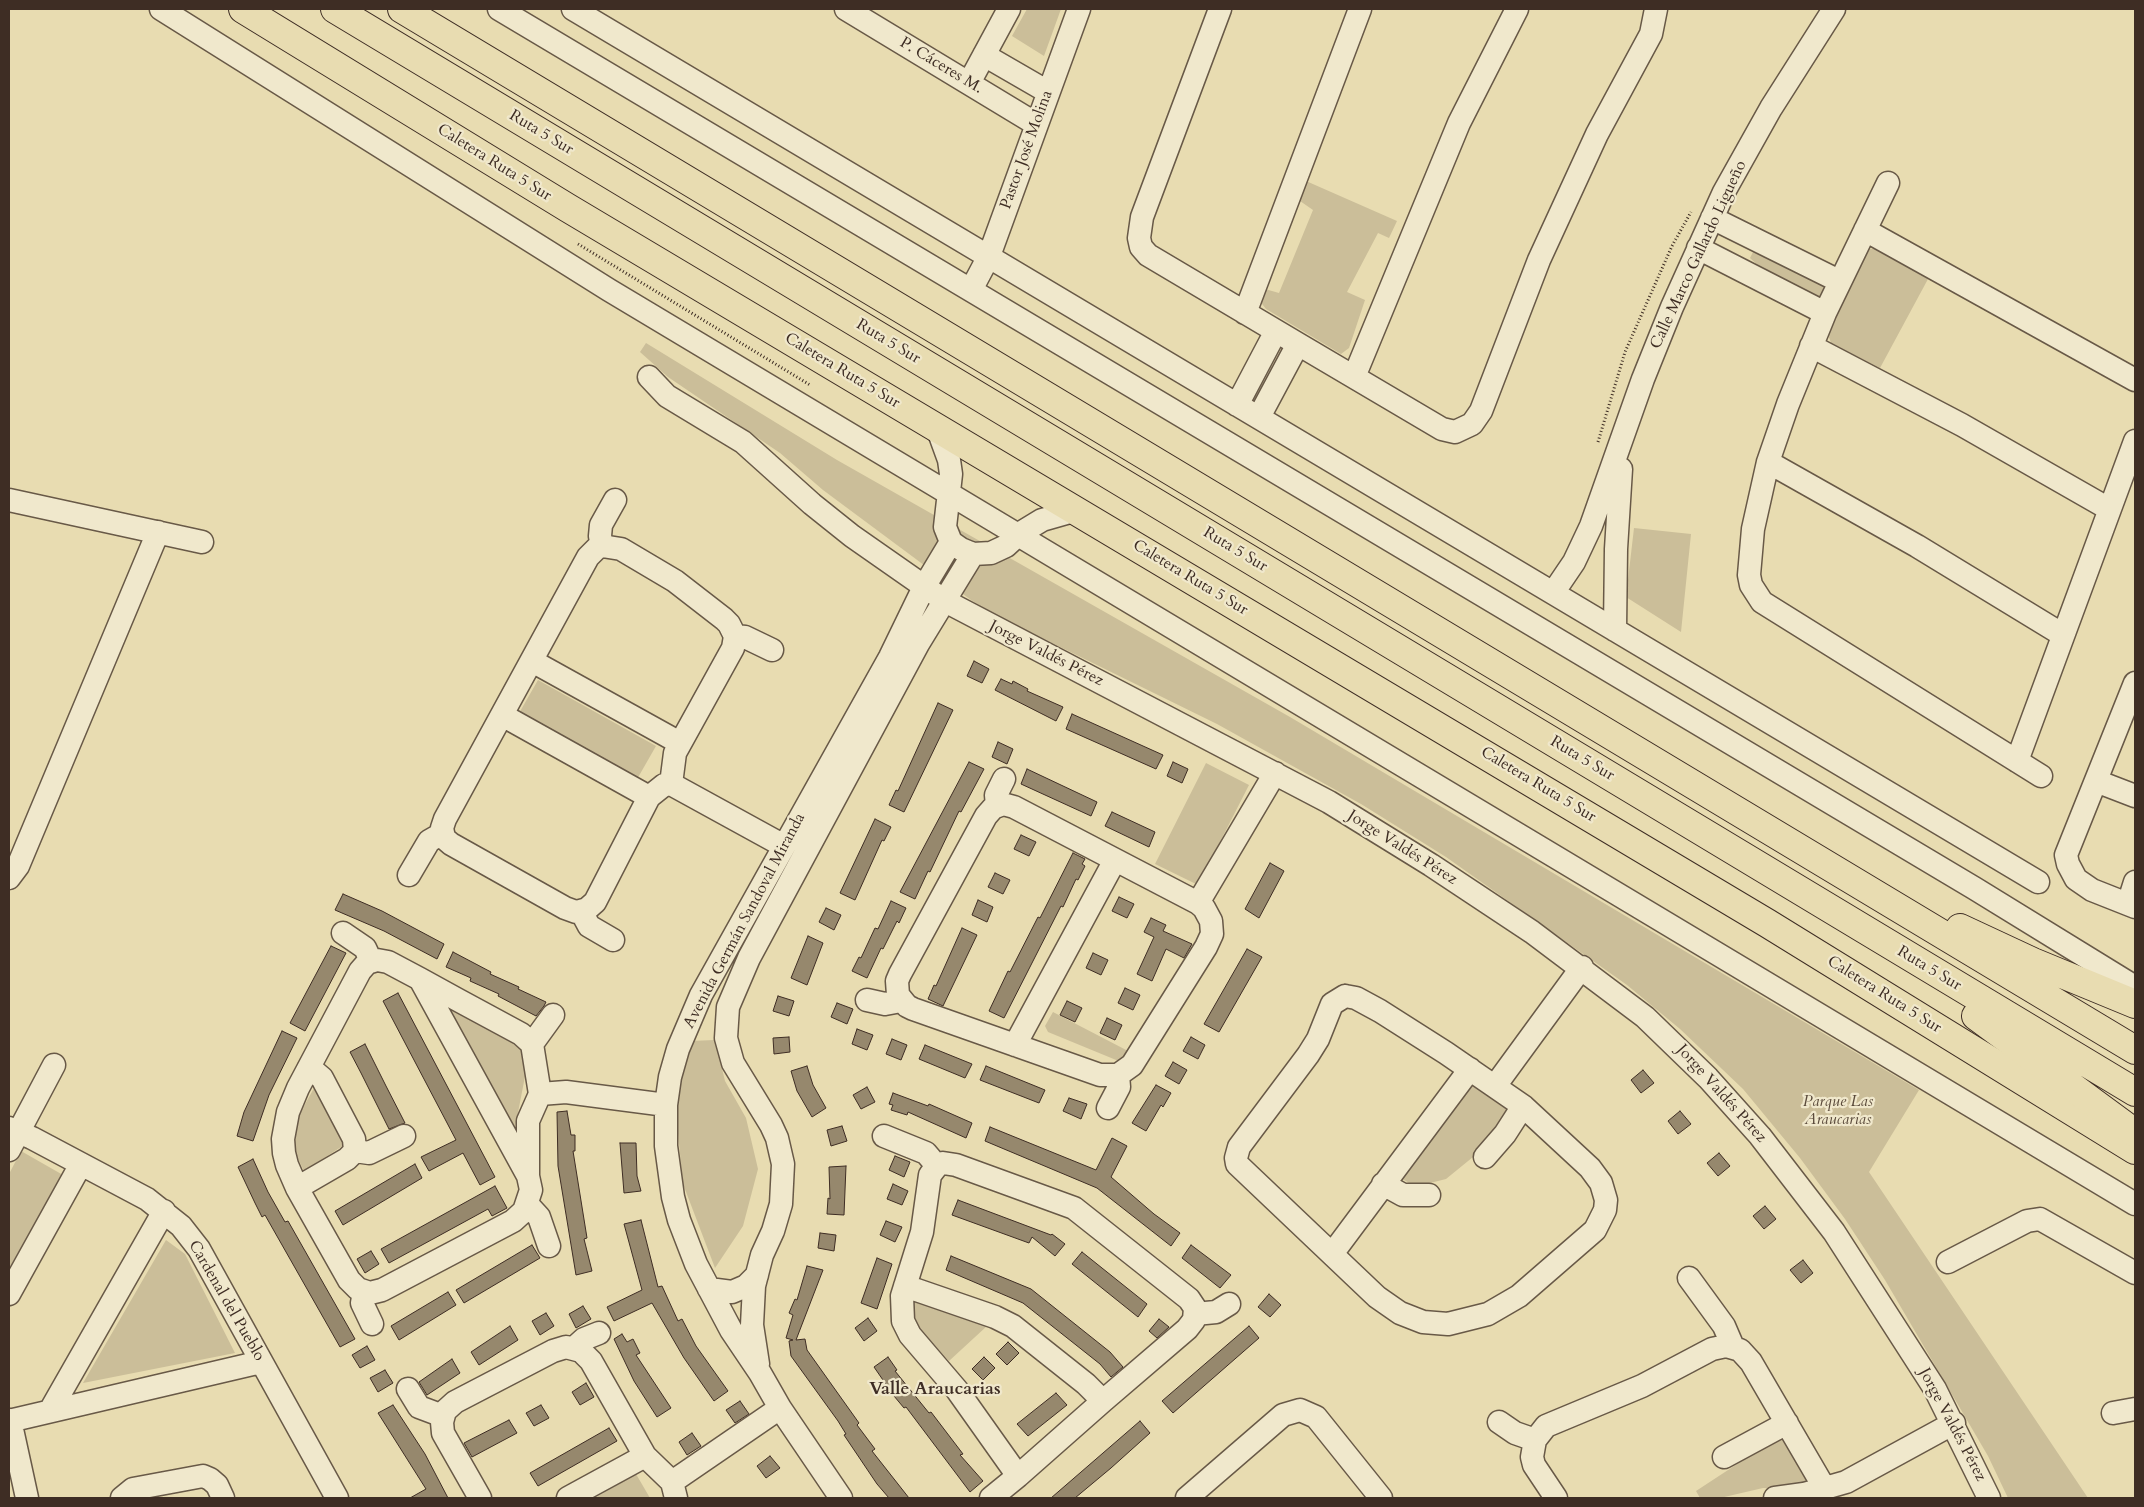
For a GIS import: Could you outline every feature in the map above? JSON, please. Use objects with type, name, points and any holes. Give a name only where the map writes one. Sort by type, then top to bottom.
[{"type":"main road","name":"Caletera Ruta 5 Sur","points":[[243,9],[568,208],[1767,923],[2135,1150]]},
{"type":"main road","name":"Ruta 5 Sur","points":[[335,9],[2135,1092]]},
{"type":"main road","points":[[402,9],[2135,1050]]},
{"type":"main road","points":[[1800,850],[2033,962],[2135,1004]]},
{"type":"main road","points":[[1859,927],[2135,1133]]},
{"type":"street","points":[[161,9],[601,285],[2135,1204]]},
{"type":"street","points":[[499,9],[1974,888],[2135,987]]},
{"type":"street","points":[[573,9],[602,17],[989,256],[2038,882]]},
{"type":"street","name":"P. Cáceres M.","points":[[846,9],[1036,124]]},
{"type":"street","points":[[969,83],[1009,9]]},
{"type":"street","name":"Pastor José Molina","points":[[971,290],[989,256],[1079,9]]},
{"type":"street","points":[[1220,9],[1142,216],[1139,238],[1141,247],[1148,255],[1245,313],[1442,429],[1455,432],[1472,424],[1481,412],[1522,301],[1567,196],[1606,117],[1651,34],[1656,9]]},
{"type":"street","points":[[1245,313],[1360,9]]},
{"type":"street","points":[[1354,377],[1452,138],[1517,9]]},
{"type":"street","name":"Calle Marco Gallardo Ligueño","points":[[1553,593],[1574,562],[1591,526],[1646,370],[1724,192],[1770,108],[1834,9]]},
{"type":"street","points":[[984,55],[1048,92]]},
{"type":"street","points":[[1888,182],[1825,313],[1768,462],[1756,506],[1749,575],[1756,596],[1762,602],[2040,776]]},
{"type":"street","points":[[1712,218],[1840,281]]},
{"type":"street","points":[[1865,230],[2135,380]]},
{"type":"street","points":[[1698,248],[1825,313]]},
{"type":"street","points":[[1237,404],[1276,331]]},
{"type":"street","points":[[1259,417],[1298,344]]},
{"type":"street","points":[[1811,346],[1962,425],[2109,509]]},
{"type":"street","name":"Jorge Valdés Pérez","points":[[649,377],[667,396],[743,442],[812,504],[852,536],[945,601],[1329,802],[1431,865],[1582,967],[1646,1017],[1677,1046],[1760,1136],[1834,1232],[1915,1355],[1954,1423],[1990,1498]]},
{"type":"street","points":[[937,427],[949,460],[950,495],[944,519],[947,535],[951,542],[961,550],[973,554],[999,550],[1042,520],[1077,510]]},
{"type":"street","name":"Calle Marco Gallardo Ligueño","points":[[1615,630],[1618,496],[1625,432]]},
{"type":"street","points":[[2017,761],[2135,441]]},
{"type":"street","points":[[1768,462],[1917,546],[2063,635]]},
{"type":"street","points":[[9,500],[202,542]]},
{"type":"street","points":[[602,546],[600,536],[601,525],[615,500]]},
{"type":"street","points":[[9,878],[18,866],[158,532]]},
{"type":"street","name":"Avenida Germán Sandoval Miranda","points":[[760,1372],[752,1325],[752,1305],[757,1275],[781,1204],[783,1164],[779,1144],[771,1126],[733,1063],[725,1030],[728,1007],[740,977],[850,750],[890,657],[924,587],[951,542]]},
{"type":"street","points":[[671,784],[672,763],[680,743],[733,648],[734,636],[729,624],[724,619],[675,581],[621,549],[602,546],[588,557],[445,819],[443,833],[451,844],[565,908],[582,911],[594,902],[649,798],[659,788],[671,784],[784,846]]},
{"type":"street","name":"Avenida Germán Sandoval Miranda","points":[[841,1498],[780,1408],[760,1372],[731,1330],[687,1242],[673,1197],[666,1146],[666,1105],[670,1077],[687,1025],[701,995],[784,846],[850,750],[973,554]]},
{"type":"street","points":[[734,636],[745,637],[772,650]]},
{"type":"street","points":[[532,661],[680,743]]},
{"type":"street","points":[[2135,683],[2066,855],[2076,880],[2092,890],[2132,906],[2135,882]]},
{"type":"street","points":[[502,715],[649,798]]},
{"type":"street","points":[[1198,903],[1276,773]]},
{"type":"street","points":[[997,806],[996,795],[1004,779]]},
{"type":"street","points":[[2096,781],[2135,796]]},
{"type":"street","points":[[1003,804],[1198,903],[1211,921],[1210,941],[1132,1065],[1118,1075],[1100,1074],[913,1009],[902,1001],[896,988],[900,974],[986,816],[997,806],[1003,804]]},
{"type":"street","points":[[409,875],[429,841],[443,833]]},
{"type":"street","points":[[1974,888],[1993,855]]},
{"type":"street","points":[[1015,1044],[1114,860]]},
{"type":"street","points":[[582,911],[589,926],[613,940]]},
{"type":"street","points":[[343,933],[365,948],[371,961]]},
{"type":"street","points":[[420,979],[518,1138],[531,1190],[528,1205],[513,1221],[382,1290],[364,1292],[349,1280],[297,1188],[287,1165],[284,1153],[285,1126],[292,1101],[309,1067],[360,971],[371,961],[383,960],[420,979],[521,1034],[532,1044],[540,1094],[518,1138]]},
{"type":"street","points":[[1495,1086],[1582,967]]},
{"type":"street","points":[[1345,996],[1364,1002],[1495,1086],[1523,1106],[1596,1175],[1606,1200],[1603,1217],[1595,1230],[1519,1296],[1488,1314],[1461,1322],[1448,1324],[1423,1322],[1400,1312],[1377,1298],[1240,1169],[1236,1158],[1240,1147],[1308,1056],[1318,1039],[1332,1004],[1345,996]]},
{"type":"street","points":[[440,1014],[446,1004],[458,1000]]},
{"type":"street","points":[[867,1000],[885,1004],[902,1001]]},
{"type":"street","points":[[532,1044],[553,1014]]},
{"type":"street","points":[[687,1025],[725,1030]]},
{"type":"street","points":[[12,1137],[54,1065]]},
{"type":"street","points":[[297,1188],[347,1159],[355,1151],[354,1139],[322,1078],[309,1067]]},
{"type":"street","points":[[1332,1254],[1470,1069]]},
{"type":"street","points":[[1108,1108],[1119,1087],[1118,1075]]},
{"type":"street","points":[[540,1094],[566,1092],[666,1105]]},
{"type":"street","points":[[1485,1157],[1505,1134],[1523,1106]]},
{"type":"street","points":[[355,1151],[369,1153],[404,1136]]},
{"type":"street","points":[[884,1136],[926,1154],[937,1166]]},
{"type":"street","name":"Cardenal del Pueblo","points":[[12,1137],[81,1164],[147,1199],[181,1226],[199,1249],[338,1498]]},
{"type":"street","points":[[991,1498],[1018,1476],[1188,1329],[1194,1320],[1195,1314],[1189,1299],[1074,1208],[956,1165],[943,1163],[937,1166],[930,1175],[922,1232],[905,1286],[901,1305],[906,1329],[957,1390],[1018,1476]]},
{"type":"street","points":[[9,1294],[81,1164]]},
{"type":"street","points":[[1383,1184],[1403,1195],[1429,1194]]},
{"type":"street","points":[[528,1205],[539,1217],[549,1246]]},
{"type":"street","points":[[50,1411],[164,1211]]},
{"type":"street","points":[[1948,1262],[2027,1221],[2040,1219],[2135,1273]]},
{"type":"street","points":[[709,1289],[732,1292],[746,1286],[757,1275]]},
{"type":"street","points":[[1689,1278],[1724,1326],[1733,1347]]},
{"type":"street","points":[[905,1286],[996,1317],[1013,1326],[1086,1384],[1103,1401]]},
{"type":"street","points":[[364,1292],[362,1303],[372,1324]]},
{"type":"street","points":[[1195,1314],[1216,1312],[1229,1304]]},
{"type":"street","points":[[574,1348],[584,1339],[599,1333]]},
{"type":"street","points":[[1556,1498],[1534,1465],[1532,1457],[1535,1440],[1546,1426],[1642,1386],[1712,1349],[1733,1347],[1747,1355],[1825,1489]]},
{"type":"street","points":[[480,1498],[443,1433],[443,1416],[449,1406],[455,1402],[559,1349],[574,1348],[581,1351],[591,1361],[645,1456],[674,1490],[780,1408]]},
{"type":"street","points":[[27,1498],[10,1421],[261,1362]]},
{"type":"street","points":[[408,1390],[419,1406],[443,1416]]},
{"type":"street","points":[[2113,1413],[2135,1409]]},
{"type":"street","points":[[1187,1498],[1283,1415],[1300,1410],[1316,1417],[1381,1498]]},
{"type":"street","points":[[1499,1422],[1515,1433],[1535,1440]]},
{"type":"street","points":[[1724,1457],[1787,1423]]},
{"type":"street","points":[[1775,1498],[1825,1489],[1867,1472],[1954,1423]]},
{"type":"street","points":[[568,1498],[645,1456]]},
{"type":"street","points":[[122,1498],[133,1489],[203,1476],[217,1485],[223,1498]]},
{"type":"green space","points":[[1027,9],[1061,9],[1044,56],[1012,36]]},
{"type":"green space","points":[[1306,181],[1397,221],[1389,238],[1378,233],[1347,292],[1365,300],[1349,348],[1341,354],[1266,309],[1259,300],[1265,289],[1279,293],[1313,210],[1300,201]]},
{"type":"green space","points":[[1755,248],[1827,283],[1818,302],[1775,281],[1750,258]]},
{"type":"green space","points":[[1876,248],[1928,279],[1880,368],[1831,343],[1826,329],[1865,250]]},
{"type":"green space","name":"Parque Las Araucarias","points":[[646,343],[837,460],[1290,717],[1919,1090],[1869,1172],[2088,1498],[2008,1498],[1988,1456],[1885,1280],[1845,1219],[1800,1158],[1743,1089],[1680,1029],[1627,985],[1446,857],[1361,804],[1217,724],[995,615],[971,600],[823,490],[780,453],[668,377],[640,352]]},
{"type":"green space","points":[[1634,528],[1691,534],[1681,632],[1626,597]]},
{"type":"green space","points":[[538,680],[656,746],[636,781],[518,715]]},
{"type":"green space","points":[[1206,763],[1249,785],[1198,885],[1155,864]]},
{"type":"green space","points":[[449,1009],[509,1037],[529,1056],[514,1133]]},
{"type":"green space","points":[[1053,1012],[1130,1052],[1121,1062],[1048,1032],[1045,1026]]},
{"type":"green space","points":[[715,1040],[725,1081],[746,1118],[758,1169],[743,1226],[715,1268],[683,1184],[675,1103],[690,1041]]},
{"type":"green space","points":[[1472,1086],[1486,1086],[1512,1109],[1473,1157],[1446,1179],[1426,1184],[1409,1183],[1399,1177]]},
{"type":"green space","points":[[314,1088],[344,1145],[304,1171],[294,1151],[298,1117]]},
{"type":"green space","points":[[21,1151],[63,1175],[9,1271],[9,1174]]},
{"type":"green space","points":[[166,1240],[185,1254],[235,1353],[83,1383]]},
{"type":"green space","points":[[923,1300],[987,1326],[949,1361],[912,1320],[910,1312],[914,1303]]},
{"type":"green space","points":[[1780,1436],[1805,1470],[1810,1482],[1798,1489],[1763,1488],[1720,1498],[1700,1498],[1696,1491]]},
{"type":"green space","points":[[636,1474],[650,1498],[595,1498]]},
{"type":"building","points":[[974,661],[989,669],[982,683],[967,676]]},
{"type":"building","points":[[1001,679],[1012,684],[1013,681],[1028,689],[1027,691],[1063,707],[1056,721],[995,690]]},
{"type":"building","points":[[938,703],[953,710],[904,812],[889,805],[896,790],[898,791]]},
{"type":"building","points":[[1072,714],[1163,755],[1156,769],[1066,729]]},
{"type":"building","points":[[998,742],[1013,749],[1007,764],[992,757]]},
{"type":"building","points":[[969,762],[984,769],[961,812],[959,811],[915,899],[900,892]]},
{"type":"building","points":[[1173,762],[1188,769],[1182,783],[1167,776]]},
{"type":"building","points":[[1027,769],[1097,802],[1091,816],[1021,784]]},
{"type":"building","points":[[1112,812],[1155,832],[1149,847],[1105,826]]},
{"type":"building","points":[[875,819],[891,827],[884,841],[882,840],[855,900],[840,893]]},
{"type":"building","points":[[1021,835],[1036,842],[1029,856],[1014,849]]},
{"type":"building","points":[[1073,853],[1085,859],[1082,864],[1085,866],[1078,880],[1076,879],[1063,907],[1061,906],[1004,1018],[989,1011],[1008,971],[1010,972],[1038,917],[1040,918]]},
{"type":"building","points":[[1270,863],[1284,871],[1259,918],[1245,909]]},
{"type":"building","points":[[995,873],[1010,880],[1003,894],[988,887]]},
{"type":"building","points":[[343,894],[382,911],[444,944],[437,959],[384,931],[335,910]]},
{"type":"building","points":[[1119,897],[1134,904],[1127,918],[1112,911]]},
{"type":"building","points":[[978,900],[993,907],[987,922],[972,915]]},
{"type":"building","points":[[891,901],[906,908],[883,949],[881,948],[867,978],[852,971],[859,957],[861,958],[875,928],[878,929]]},
{"type":"building","points":[[826,908],[841,915],[834,930],[819,922]]},
{"type":"building","points":[[1151,918],[1166,925],[1163,931],[1192,944],[1184,958],[1166,949],[1152,981],[1137,974],[1154,937],[1144,932]]},
{"type":"building","points":[[962,928],[977,935],[943,1006],[928,999],[934,985],[936,986]]},
{"type":"building","points":[[808,936],[823,943],[807,985],[791,978]]},
{"type":"building","points":[[331,946],[346,953],[305,1031],[290,1023]]},
{"type":"building","points":[[1247,949],[1262,957],[1219,1032],[1204,1024]]},
{"type":"building","points":[[453,952],[491,972],[490,974],[546,1002],[544,1006],[536,1016],[498,996],[499,994],[470,981],[471,978],[446,967]]},
{"type":"building","points":[[1093,953],[1108,960],[1101,975],[1086,968]]},
{"type":"building","points":[[1125,988],[1140,995],[1133,1010],[1118,1003]]},
{"type":"building","points":[[398,993],[495,1177],[480,1185],[463,1153],[429,1171],[421,1157],[456,1140],[383,1001]]},
{"type":"building","points":[[778,996],[794,1001],[789,1016],[773,1011]]},
{"type":"building","points":[[1067,1001],[1082,1008],[1075,1022],[1060,1015]]},
{"type":"building","points":[[837,1003],[853,1009],[847,1024],[831,1017]]},
{"type":"building","points":[[1107,1018],[1122,1025],[1115,1040],[1100,1033]]},
{"type":"building","points":[[857,1029],[873,1035],[867,1050],[852,1044]]},
{"type":"building","points":[[282,1031],[297,1038],[269,1095],[253,1141],[237,1136],[244,1112]]},
{"type":"building","points":[[789,1037],[790,1052],[774,1054],[773,1038]]},
{"type":"building","points":[[1191,1037],[1205,1045],[1198,1059],[1183,1051]]},
{"type":"building","points":[[892,1039],[907,1045],[901,1060],[886,1054]]},
{"type":"building","points":[[365,1044],[405,1123],[389,1129],[350,1052]]},
{"type":"building","points":[[925,1045],[972,1064],[965,1078],[919,1059]]},
{"type":"building","points":[[1173,1062],[1187,1070],[1179,1084],[1165,1076]]},
{"type":"building","points":[[807,1066],[813,1085],[826,1108],[812,1117],[797,1091],[791,1071]]},
{"type":"building","points":[[986,1066],[1045,1090],[1039,1103],[980,1080]]},
{"type":"building","points":[[1643,1070],[1654,1083],[1641,1093],[1631,1080]]},
{"type":"building","points":[[1156,1085],[1171,1093],[1163,1107],[1161,1105],[1146,1131],[1132,1123]]},
{"type":"building","points":[[867,1087],[875,1102],[861,1109],[853,1095]]},
{"type":"building","points":[[893,1093],[928,1106],[929,1104],[972,1123],[966,1138],[908,1112],[907,1115],[891,1110],[893,1105],[889,1104]]},
{"type":"building","points":[[1069,1098],[1087,1104],[1081,1119],[1063,1111]]},
{"type":"building","points":[[567,1111],[571,1135],[575,1135],[575,1151],[573,1151],[587,1238],[584,1239],[592,1271],[576,1275],[558,1166],[557,1112]]},
{"type":"building","points":[[1680,1111],[1691,1124],[1678,1134],[1668,1121]]},
{"type":"building","points":[[842,1126],[847,1141],[831,1146],[827,1130]]},
{"type":"building","points":[[990,1127],[1096,1170],[1112,1138],[1127,1146],[1111,1177],[1154,1214],[1180,1233],[1171,1246],[1097,1188],[985,1141]]},
{"type":"building","points":[[620,1143],[636,1143],[637,1176],[641,1191],[624,1193]]},
{"type":"building","points":[[1719,1153],[1730,1166],[1718,1176],[1707,1163]]},
{"type":"building","points":[[895,1156],[910,1162],[904,1177],[889,1170]]},
{"type":"building","points":[[253,1159],[268,1192],[285,1222],[288,1221],[355,1339],[340,1347],[265,1215],[262,1217],[238,1167]]},
{"type":"building","points":[[415,1164],[422,1178],[343,1225],[335,1211]]},
{"type":"building","points":[[846,1166],[844,1215],[827,1214],[828,1198],[830,1199],[829,1167]]},
{"type":"building","points":[[893,1184],[908,1191],[902,1205],[887,1199]]},
{"type":"building","points":[[495,1186],[507,1208],[492,1216],[488,1209],[389,1263],[381,1249]]},
{"type":"building","points":[[958,1200],[1052,1234],[1065,1244],[1055,1256],[1032,1237],[1029,1243],[952,1215]]},
{"type":"building","points":[[1765,1206],[1776,1219],[1764,1229],[1753,1216]]},
{"type":"building","points":[[641,1220],[658,1287],[662,1286],[678,1321],[682,1319],[696,1346],[728,1391],[714,1401],[684,1358],[652,1303],[614,1321],[607,1307],[642,1290],[624,1224]]},
{"type":"building","points":[[886,1221],[902,1227],[895,1242],[880,1235]]},
{"type":"building","points":[[820,1233],[836,1235],[834,1251],[818,1248]]},
{"type":"building","points":[[532,1245],[540,1258],[464,1303],[456,1290]]},
{"type":"building","points":[[1191,1245],[1231,1275],[1220,1288],[1182,1258]]},
{"type":"building","points":[[371,1251],[379,1264],[365,1273],[357,1259]]},
{"type":"building","points":[[1082,1252],[1147,1304],[1138,1317],[1072,1264]]},
{"type":"building","points":[[951,1256],[1031,1289],[1110,1352],[1123,1367],[1111,1377],[1100,1364],[1023,1303],[946,1270]]},
{"type":"building","points":[[877,1258],[892,1264],[877,1309],[861,1303]]},
{"type":"building","points":[[1803,1260],[1813,1273],[1801,1283],[1790,1270]]},
{"type":"building","points":[[807,1266],[823,1270],[796,1340],[805,1339],[807,1350],[859,1423],[857,1425],[875,1449],[872,1451],[909,1498],[889,1498],[877,1484],[844,1435],[846,1434],[838,1421],[791,1356],[789,1341],[793,1340],[786,1338],[793,1315],[789,1313],[795,1299],[797,1300]]},
{"type":"building","points":[[448,1292],[456,1305],[399,1340],[391,1326]]},
{"type":"building","points":[[1269,1294],[1281,1305],[1270,1317],[1258,1307]]},
{"type":"building","points":[[583,1306],[591,1319],[576,1328],[569,1314]]},
{"type":"building","points":[[546,1313],[554,1326],[540,1335],[532,1321]]},
{"type":"building","points":[[868,1318],[877,1331],[864,1341],[855,1328]]},
{"type":"building","points":[[1159,1319],[1169,1327],[1157,1338],[1149,1331]]},
{"type":"building","points":[[510,1326],[518,1340],[479,1365],[471,1352]]},
{"type":"building","points":[[1249,1326],[1259,1338],[1173,1413],[1162,1401]]},
{"type":"building","points":[[622,1334],[627,1342],[633,1339],[640,1353],[636,1355],[671,1408],[657,1417],[634,1381],[614,1339]]},
{"type":"building","points":[[1008,1342],[1019,1353],[1007,1365],[996,1354]]},
{"type":"building","points":[[367,1346],[375,1360],[360,1368],[352,1355]]},
{"type":"building","points":[[888,1357],[897,1370],[895,1371],[929,1413],[931,1412],[963,1454],[960,1455],[983,1481],[970,1492],[906,1407],[904,1408],[894,1396],[874,1367]]},
{"type":"building","points":[[984,1357],[995,1368],[983,1380],[972,1369]]},
{"type":"building","points":[[452,1359],[460,1373],[427,1395],[419,1382]]},
{"type":"building","points":[[385,1370],[393,1383],[378,1392],[370,1378]]},
{"type":"building","points":[[586,1383],[594,1397],[580,1405],[572,1392]]},
{"type":"building","points":[[1056,1393],[1067,1405],[1028,1436],[1017,1424]]},
{"type":"building","points":[[740,1401],[749,1414],[735,1423],[726,1410]]},
{"type":"building","points":[[393,1405],[425,1454],[448,1498],[410,1498],[426,1489],[378,1413]]},
{"type":"building","points":[[541,1405],[549,1418],[534,1426],[526,1413]]},
{"type":"building","points":[[509,1420],[517,1433],[472,1457],[464,1443]]},
{"type":"building","points":[[1140,1421],[1150,1433],[1111,1468],[1075,1498],[1051,1498]]},
{"type":"building","points":[[609,1428],[617,1441],[538,1486],[530,1473]]},
{"type":"building","points":[[692,1433],[701,1446],[687,1455],[679,1442]]},
{"type":"building","points":[[770,1456],[780,1468],[766,1478],[757,1466]]},
{"type":"district","name":"Valle Araucarias","points":[[935,1390]]}]
